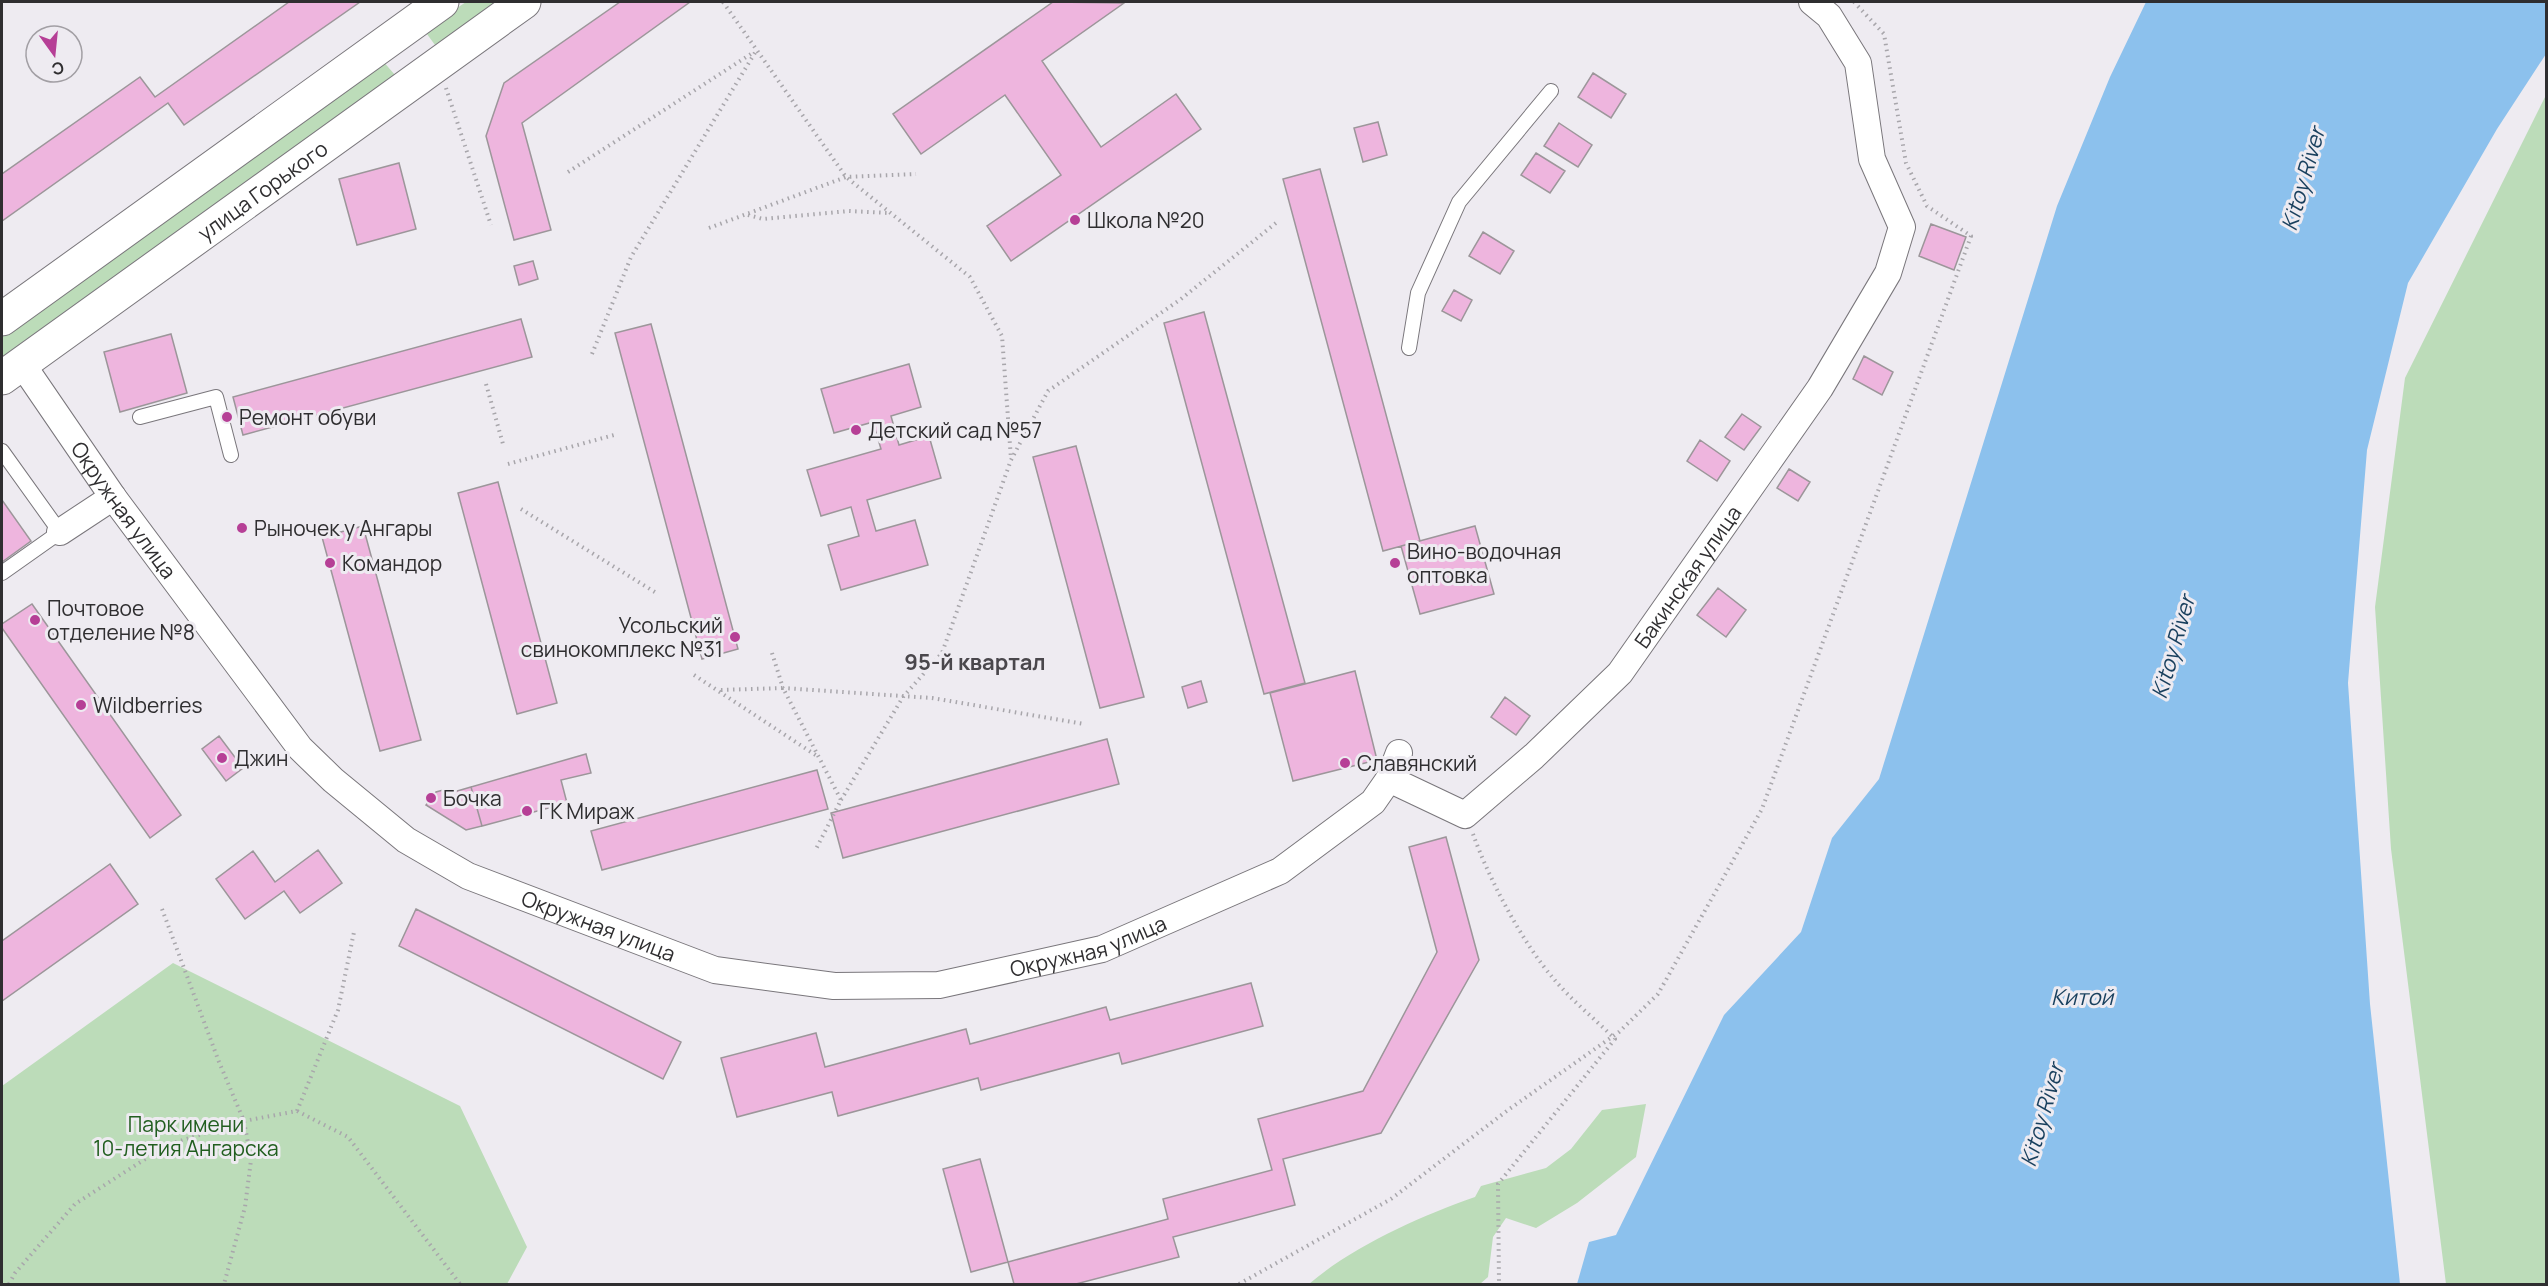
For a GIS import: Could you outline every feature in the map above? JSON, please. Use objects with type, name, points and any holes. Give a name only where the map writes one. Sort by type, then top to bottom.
[{"type":"main road","points":[[2,319],[442,2]]},
{"type":"main road","name":"улица Горького","points":[[12,371],[425,82],[524,2]]},
{"type":"main road","points":[[375,51],[393,48],[405,53],[425,82]]},
{"type":"street","name":"Бакинская улица","points":[[1466,815],[1534,756],[1620,673],[1820,388],[1888,273],[1902,228],[1872,159],[1858,63],[1829,16],[1812,2]]},
{"type":"street","name":"Окружная улица","points":[[12,371],[113,497],[300,748],[377,817],[406,840],[468,876],[715,970],[834,986],[939,985],[1102,949],[1280,871],[1373,802],[1389,779]]},
{"type":"street","points":[[60,532],[113,497]]},
{"type":"street","points":[[1399,753],[1389,779],[1466,815]]},
{"type":"lane","points":[[1409,348],[1418,293],[1459,202],[1551,91]]},
{"type":"lane","points":[[140,417],[216,397],[231,455]]},
{"type":"lane","points":[[2,451],[60,532],[2,573]]},
{"type":"path","points":[[723,2],[846,177],[970,277],[1002,336],[1011,460]]},
{"type":"path","points":[[1499,1284],[1498,1184],[1614,1038],[1658,994],[1762,809],[1971,236],[1926,207],[1906,163],[1884,34],[1854,2]]},
{"type":"path","points":[[568,172],[756,51]]},
{"type":"path","points":[[592,354],[631,257],[756,51]]},
{"type":"path","points":[[425,82],[446,88],[491,225]]},
{"type":"path","points":[[709,228],[846,177],[916,174]]},
{"type":"path","points":[[746,214],[763,219],[849,211],[890,213]]},
{"type":"path","points":[[815,850],[841,800],[903,697],[942,653],[1011,460],[1048,391],[1181,299],[1276,223]]},
{"type":"path","points":[[486,384],[503,444]]},
{"type":"path","points":[[508,464],[614,435]]},
{"type":"path","points":[[521,509],[658,594]]},
{"type":"path","points":[[772,652],[783,688],[841,800]]},
{"type":"path","points":[[694,675],[721,690],[818,757]]},
{"type":"path","points":[[721,690],[783,688],[932,698],[1084,724]]},
{"type":"path","points":[[1466,815],[1486,866],[1518,925],[1552,978],[1614,1038]]},
{"type":"path","points":[[162,909],[219,1062],[244,1121],[250,1160],[245,1207],[224,1284]]},
{"type":"path","points":[[297,1111],[338,1010],[354,932]]},
{"type":"path","points":[[1239,1284],[1391,1199],[1508,1110],[1614,1038]]},
{"type":"path","points":[[9,1284],[15,1273],[75,1204],[166,1145],[244,1121],[297,1111],[348,1137],[460,1284]]},
{"type":"green space","points":[[466,2],[500,2],[435,45],[424,30]]},
{"type":"green space","points":[[382,60],[395,75],[2,357],[2,333]]},
{"type":"green space","points":[[2546,95],[2546,1284],[2446,1284],[2391,849],[2375,607],[2405,378]]},
{"type":"green space","name":"Парк имени 10-летия Ангарска","points":[[173,963],[460,1106],[527,1247],[507,1284],[2,1284],[2,1086]]},
{"type":"green space","points":[[1646,1104],[1636,1157],[1577,1203],[1536,1228],[1506,1218],[1493,1237],[1488,1277],[1480,1284],[1309,1284],[1345,1257],[1366,1245],[1432,1213],[1475,1197],[1481,1186],[1546,1168],[1571,1149],[1602,1110]]},
{"type":"water","name":"Китой","points":[[2146,2],[2546,2],[2546,54],[2497,129],[2408,283],[2367,450],[2348,683],[2370,1004],[2400,1284],[1577,1284],[1589,1242],[1616,1235],[1724,1015],[1801,932],[1832,838],[1879,779],[2057,206],[2110,77]]},
{"type":"building","points":[[289,2],[360,2],[184,125],[168,103],[2,221],[2,174],[140,77],[155,97]]},
{"type":"building","points":[[620,2],[690,2],[522,123],[551,230],[514,240],[486,136],[504,83]]},
{"type":"building","points":[[1053,2],[1124,3],[1042,61],[1101,147],[1176,94],[1201,129],[1011,261],[987,226],[1061,175],[1005,95],[921,154],[893,114]]},
{"type":"building","points":[[1593,73],[1626,94],[1611,118],[1578,97]]},
{"type":"building","points":[[1378,122],[1387,155],[1363,162],[1354,128]]},
{"type":"building","points":[[1559,123],[1592,145],[1578,167],[1544,146]]},
{"type":"building","points":[[1536,153],[1565,171],[1550,193],[1521,175]]},
{"type":"building","points":[[399,163],[416,229],[357,245],[339,179]]},
{"type":"building","points":[[1320,169],[1420,541],[1383,551],[1283,179]]},
{"type":"building","points":[[1931,224],[1966,237],[1954,270],[1919,256]]},
{"type":"building","points":[[1483,232],[1514,251],[1500,274],[1469,256]]},
{"type":"building","points":[[533,261],[538,279],[519,285],[514,266]]},
{"type":"building","points":[[1454,290],[1472,300],[1461,321],[1442,311]]},
{"type":"building","points":[[1204,312],[1305,683],[1264,694],[1164,323]]},
{"type":"building","points":[[521,319],[532,357],[243,435],[233,397]]},
{"type":"building","points":[[651,324],[738,649],[702,659],[615,333]]},
{"type":"building","points":[[171,334],[187,393],[120,412],[104,352]]},
{"type":"building","points":[[1864,356],[1893,372],[1882,395],[1853,379]]},
{"type":"building","points":[[909,364],[921,407],[891,416],[899,445],[929,436],[941,478],[867,500],[876,531],[915,520],[928,565],[841,590],[828,545],[859,536],[851,507],[821,516],[807,470],[881,449],[873,422],[834,433],[821,389]]},
{"type":"building","points":[[1742,414],[1761,427],[1744,450],[1725,437]]},
{"type":"building","points":[[1700,440],[1730,461],[1717,481],[1687,461]]},
{"type":"building","points":[[1076,446],[1144,697],[1100,708],[1033,457]]},
{"type":"building","points":[[1789,469],[1810,482],[1798,501],[1777,488]]},
{"type":"building","points":[[498,482],[557,703],[517,714],[458,493]]},
{"type":"building","points":[[2,500],[31,541],[2,562]]},
{"type":"building","points":[[363,526],[421,740],[380,751],[322,537]]},
{"type":"building","points":[[1475,526],[1494,594],[1420,614],[1401,546]]},
{"type":"building","points":[[1718,588],[1746,610],[1726,637],[1697,615]]},
{"type":"building","points":[[32,604],[181,815],[150,838],[2,628],[2,624]]},
{"type":"building","points":[[1355,671],[1377,760],[1293,781],[1270,693]]},
{"type":"building","points":[[1201,681],[1207,702],[1188,708],[1182,687]]},
{"type":"building","points":[[1505,697],[1530,716],[1516,735],[1491,717]]},
{"type":"building","name":"Джин","points":[[219,736],[243,768],[226,781],[202,749]]},
{"type":"building","points":[[1107,739],[1119,784],[843,858],[831,813]]},
{"type":"building","points":[[586,754],[591,773],[561,780],[567,803],[482,826],[471,787]]},
{"type":"building","points":[[817,770],[828,809],[602,870],[591,831]]},
{"type":"building","points":[[471,787],[482,826],[466,830],[426,805],[436,792],[443,790],[447,794]]},
{"type":"building","points":[[1446,837],[1479,960],[1381,1133],[1283,1159],[1295,1205],[1173,1237],[1179,1257],[1076,1284],[1014,1284],[1008,1262],[1168,1219],[1163,1199],[1272,1170],[1258,1119],[1363,1091],[1437,952],[1409,847]]},
{"type":"building","points":[[318,850],[342,883],[300,913],[284,891],[245,919],[216,879],[253,851],[275,882]]},
{"type":"building","points":[[110,864],[138,904],[2,1001],[2,941]]},
{"type":"building","points":[[416,909],[681,1042],[663,1079],[399,946]]},
{"type":"building","points":[[1251,983],[1263,1026],[1122,1064],[1119,1053],[981,1090],[978,1078],[838,1116],[832,1092],[737,1117],[721,1058],[816,1033],[825,1067],[966,1029],[970,1044],[1106,1007],[1110,1020]]},
{"type":"building","points":[[980,1159],[1008,1262],[971,1272],[943,1169]]},
{"type":"place","name":"Школа №20","points":[[1075,220]]},
{"type":"place","name":"Ремонт обуви","points":[[227,417]]},
{"type":"place","name":"Детский сад №57","points":[[856,430]]},
{"type":"place","name":"Рыночек у Ангары","points":[[242,528]]},
{"type":"place","name":"Командор","points":[[330,563]]},
{"type":"place","name":"Вино-водочная оптовка","points":[[1395,563]]},
{"type":"place","name":"Почтовое отделение №8","points":[[35,620]]},
{"type":"place","name":"Усольский свинокомплекс №31","points":[[735,637]]},
{"type":"place","name":"Wildberries","points":[[81,705]]},
{"type":"place","name":"Джин","points":[[222,758]]},
{"type":"place","name":"Славянский","points":[[1345,763]]},
{"type":"place","name":"Бочка","points":[[431,798]]},
{"type":"place","name":"ГК Мираж","points":[[527,811]]},
{"type":"district","name":"95-й квартал","points":[[975,662]]},
{"type":"water label","name":"Kitoy River","points":[[2303,179]]},
{"type":"water label","name":"Kitoy River","points":[[2173,647]]},
{"type":"water label","name":"Kitoy River","points":[[2042,1115]]}]
